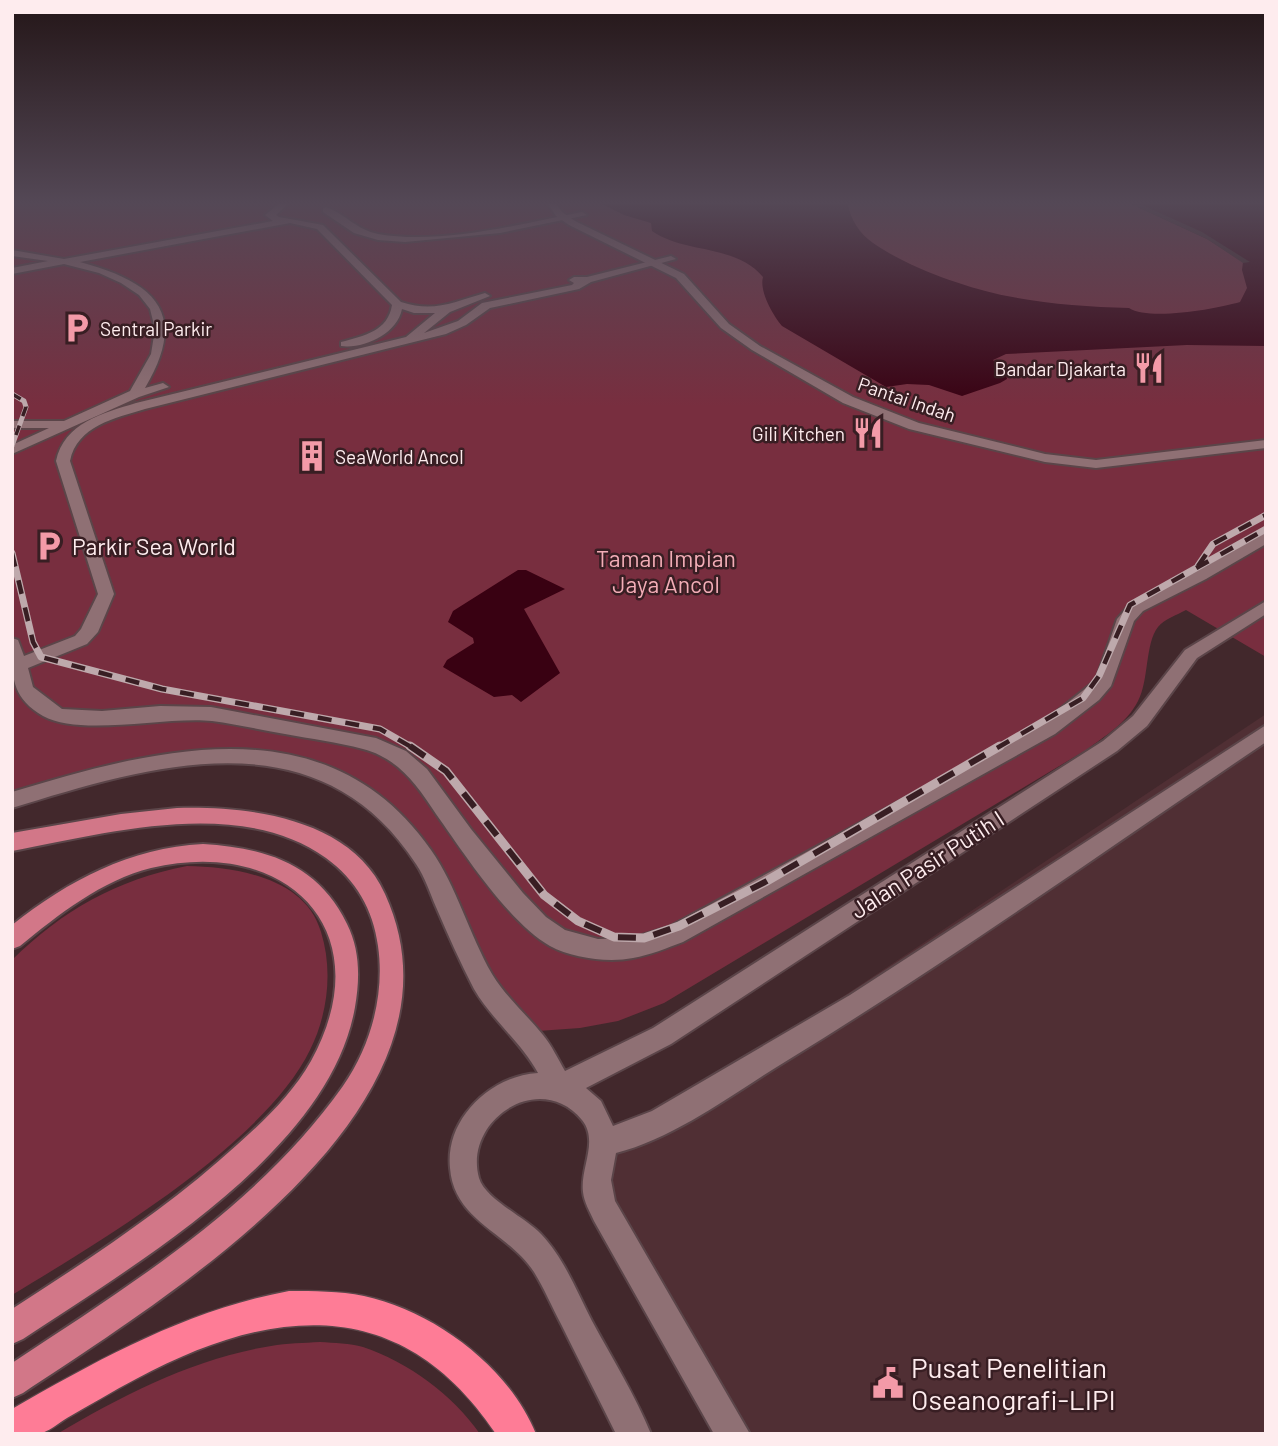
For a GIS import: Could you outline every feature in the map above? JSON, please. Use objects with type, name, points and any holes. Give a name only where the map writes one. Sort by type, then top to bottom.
[{"type":"highway","points":[[12,1430],[80,1391],[196,1334],[248,1315],[297,1307],[345,1308],[387,1319],[426,1337],[454,1356],[483,1384],[518,1434]]},
{"type":"main road","points":[[12,842],[127,823],[181,818],[230,817],[288,828],[346,857],[365,878],[379,903],[390,935],[394,971],[388,1010],[375,1054],[355,1091],[320,1137],[286,1175],[221,1234],[155,1286],[12,1382]]},
{"type":"main road","points":[[12,939],[48,909],[115,872],[149,859],[184,853],[213,852],[267,863],[292,874],[313,890],[337,924],[342,935],[346,962],[339,1024],[326,1059],[304,1095],[279,1124],[196,1202],[143,1241],[12,1328]]},
{"type":"street","points":[[98,271],[127,280],[146,295],[155,307],[162,331],[157,352],[135,394]]},
{"type":"street","points":[[366,271],[397,304],[426,311],[446,310],[485,296],[623,271]]},
{"type":"street","name":"Pantai Indah","points":[[670,271],[684,278],[725,326],[756,348],[848,400],[914,426],[1045,458],[1089,464],[1266,444]]},
{"type":"street","points":[[12,450],[135,394],[405,342],[456,326],[485,305],[575,287],[587,280]]},
{"type":"street","name":"Pantai Indah","points":[[707,286],[742,324],[776,347],[874,402],[933,421],[1037,446],[1102,453],[1266,432]]},
{"type":"street","points":[[397,304],[393,324],[377,334],[318,357],[132,409],[96,422],[65,445],[63,461],[106,594],[89,632],[81,640],[15,654],[25,690],[58,715],[102,718],[160,713],[211,714],[369,743],[399,756],[420,774],[463,835],[538,924],[559,939],[580,946],[598,949],[632,948],[676,936],[1048,729],[1092,695],[1104,682],[1126,619],[1137,607],[1199,576],[1266,537]]},
{"type":"street","points":[[405,342],[446,310]]},
{"type":"street","points":[[13,422],[73,422]]},
{"type":"street","name":"Jalan Pasir Putih I","points":[[560,1087],[662,1036],[1110,746],[1140,721],[1191,654],[1266,606]]},
{"type":"street","points":[[605,1142],[633,1135],[662,1121],[859,1003],[1266,732]]},
{"type":"street","points":[[12,800],[133,767],[225,757],[267,758],[298,764],[329,773],[352,785],[399,825],[425,858],[464,945],[492,996],[537,1047],[560,1087]]},
{"type":"street","points":[[634,1434],[545,1262],[530,1243],[475,1200],[465,1179],[462,1157],[467,1134],[478,1114],[499,1098],[519,1088],[540,1084],[560,1087],[577,1096],[591,1110],[605,1142],[597,1193],[604,1211],[733,1434]]},
{"type":"shaded area","points":[[757,271],[929,271],[991,292],[1037,301],[1129,308],[1151,314],[1167,314],[1240,302],[1247,288],[1242,271],[1266,271],[1266,346],[1187,345],[1006,354],[993,360],[1005,371],[1007,379],[962,396],[929,385],[886,387],[782,326],[765,296],[763,277]]},
{"type":"shaded area","points":[[518,570],[526,570],[565,589],[524,609],[560,673],[521,702],[512,695],[494,697],[443,667],[447,660],[474,643],[473,638],[448,622],[453,611]]},
{"type":"shaded area","points":[[1266,714],[1266,1434],[735,1434],[599,1174],[603,1157]]},
{"type":"green space","name":"Taman Impian Jaya Ancol","points":[[12,271],[1266,271],[1266,657],[1186,610],[1171,617],[1161,624],[1154,634],[1138,701],[1128,716],[1115,728],[1086,750],[664,1003],[618,1021],[580,1028],[524,1032],[399,825],[298,764],[179,761],[12,800]]},
{"type":"green space","points":[[187,866],[226,869],[266,879],[284,887],[313,913],[325,947],[328,977],[325,1007],[316,1036],[288,1085],[257,1120],[219,1155],[133,1219],[12,1295],[12,960],[51,926],[92,900],[137,880]]},
{"type":"green space","points":[[320,1342],[358,1346],[396,1361],[443,1393],[480,1434],[57,1434],[134,1392],[215,1359],[277,1345]]},
{"type":"railway","points":[[12,394],[24,401],[26,407],[12,446]]},
{"type":"railway","points":[[1198,566],[1213,544],[1266,515],[1263,516]]},
{"type":"railway","points":[[997,748],[1083,698],[1099,676],[1130,605],[1266,529]]},
{"type":"railway","points":[[12,553],[33,642],[41,657],[162,689],[380,729],[412,748]]},
{"type":"railway","points":[[412,748],[446,771],[544,895],[578,921],[614,937],[644,938],[679,926],[765,882],[1000,746]]},
{"type":"place","name":"Sentral Parkir","points":[[77,328]]},
{"type":"place","name":"Bandar Djakarta","points":[[1149,368]]},
{"type":"place","name":"Gili Kitchen","points":[[868,433]]},
{"type":"place","name":"SeaWorld Ancol","points":[[312,456]]},
{"type":"place","name":"Parkir Sea World","points":[[49,546]]},
{"type":"place","name":"Pusat Penelitian Oseanografi-LIPI","points":[[888,1383]]}]
